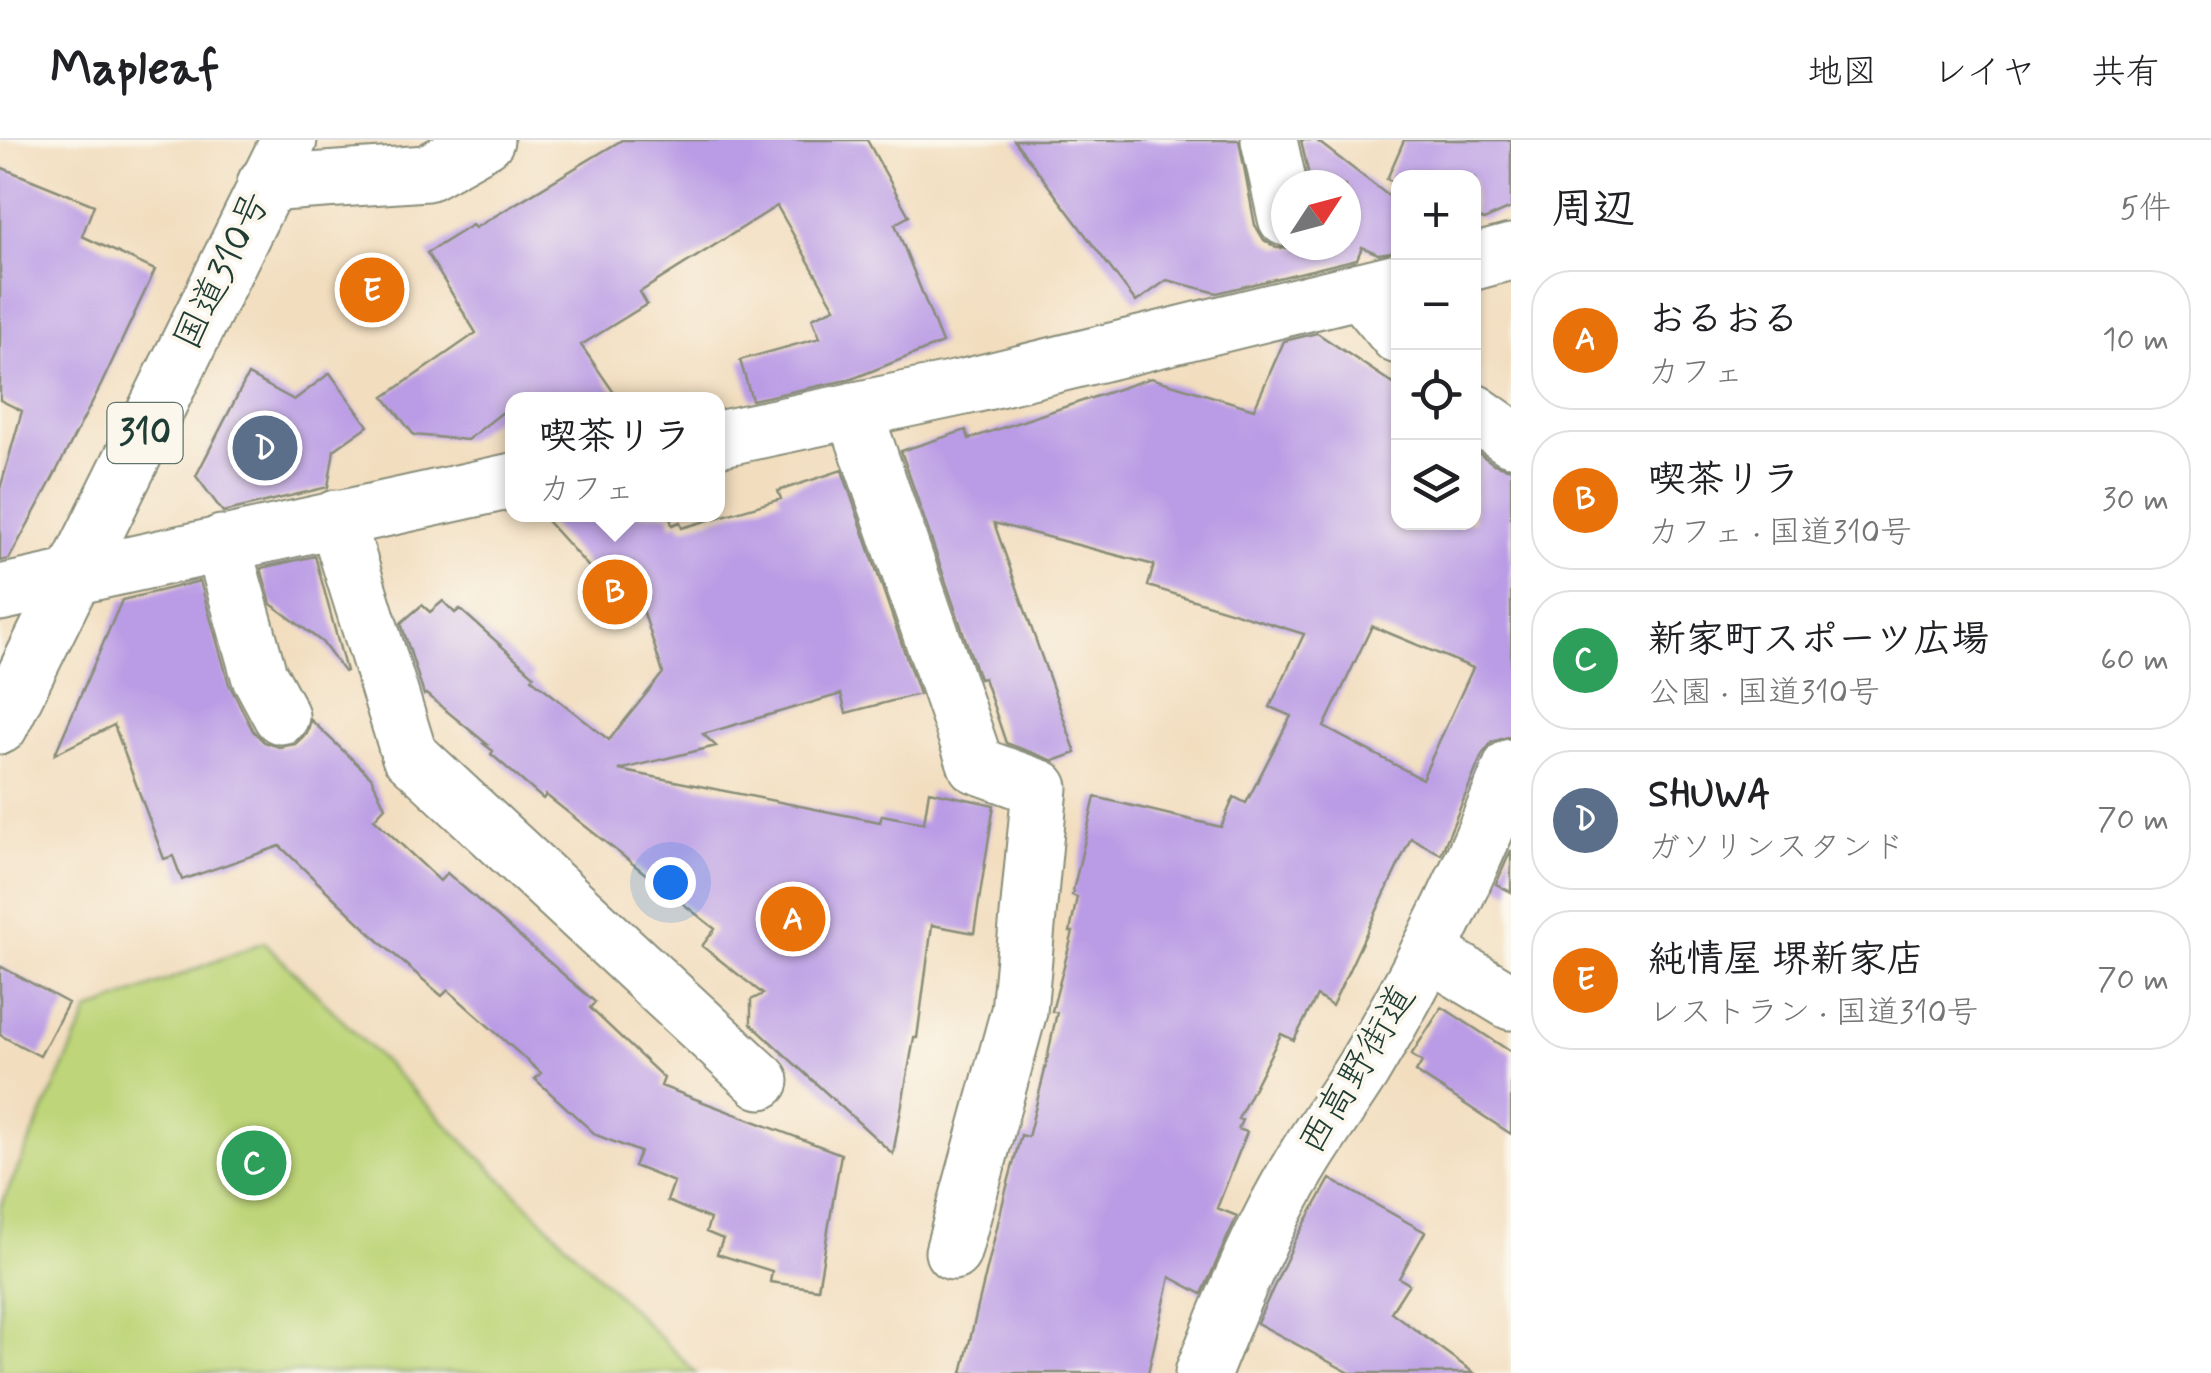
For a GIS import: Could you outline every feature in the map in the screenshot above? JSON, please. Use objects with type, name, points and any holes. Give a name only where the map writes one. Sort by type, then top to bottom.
[{"type":"main road","points":[[277,162],[427,173],[486,140]]},
{"type":"main road","points":[[1269,140],[1276,170]]},
{"type":"main road","name":"国道310号","points":[[0,726],[277,162]]},
{"type":"main road","points":[[1481,260],[1511,252]]},
{"type":"main road","points":[[1295,260],[1305,304]]},
{"type":"main road","points":[[725,438],[969,386],[1379,285],[1391,317]]},
{"type":"main road","points":[[854,410],[976,765],[1040,788],[1019,1012],[953,1252]]},
{"type":"main road","points":[[1481,417],[1511,438]]},
{"type":"main road","points":[[0,593],[505,482]]},
{"type":"main road","points":[[336,518],[409,754],[762,1081]]},
{"type":"main road","points":[[222,543],[259,675],[281,716]]},
{"type":"main road","name":"西高野街道","points":[[1203,1373],[1230,1305],[1302,1161],[1363,1068],[1428,952],[1482,843],[1511,768]]},
{"type":"main road","points":[[1428,952],[1511,1002]]},
{"type":"green space","points":[[264,942],[696,1373],[0,1373],[0,1208],[89,1011]]},
{"type":"building","points":[[622,140],[867,140],[909,216],[895,224],[942,343],[852,379],[752,400],[740,360],[820,338],[812,318],[835,308],[777,206],[640,292],[647,304],[581,345],[613,392],[505,392],[505,410],[467,440],[414,435],[384,397],[476,333],[427,253],[472,225],[475,228]]},
{"type":"building","points":[[1014,140],[1239,140],[1255,225],[1271,244],[1271,260],[1353,260],[1217,293],[1167,280],[1136,302]]},
{"type":"building","points":[[1301,140],[1316,140],[1355,170],[1308,170]]},
{"type":"building","points":[[1404,140],[1511,140],[1511,208],[1484,220],[1481,170],[1391,170],[1391,181],[1387,179]]},
{"type":"building","points":[[0,167],[94,205],[82,236],[155,270],[47,489],[9,559],[0,561],[0,489],[22,411],[0,400]]},
{"type":"building","points":[[1361,175],[1391,198],[1391,252],[1378,254],[1362,247]]},
{"type":"building","points":[[1317,333],[1391,382],[1391,530],[1481,530],[1481,455],[1511,469],[1511,736],[1492,742],[1482,755],[1441,854],[1411,838],[1332,1006],[1317,996],[1294,1040],[1281,1034],[1238,1119],[1242,1120],[1238,1129],[1247,1132],[1217,1208],[1237,1216],[1202,1294],[1170,1277],[1148,1373],[962,1373],[1021,1135],[1028,1137],[1044,1074],[1057,1012],[1052,1011],[1073,932],[1077,897],[1072,895],[1095,797],[1221,827],[1234,797],[1246,803],[1291,716],[1270,707],[1304,634],[1148,586],[1154,565],[994,523],[1076,753],[1054,761],[1006,743],[984,678],[979,679],[901,451],[966,430],[969,439],[1151,378],[1254,409],[1284,341]],"holes":[[[1372,626],[1473,668],[1422,779],[1324,727]]]},
{"type":"building","points":[[330,373],[368,426],[334,450],[328,487],[223,512],[196,476],[248,375],[294,400]]},
{"type":"building","points":[[842,470],[919,694],[846,713],[841,694],[703,734],[716,746],[619,770],[880,822],[882,815],[924,823],[929,791],[994,805],[974,933],[932,925],[917,1038],[893,1154],[751,1024],[751,1000],[763,994],[702,946],[715,929],[546,795],[543,799],[491,754],[487,744],[424,695],[401,623],[422,605],[430,612],[443,601],[455,613],[460,609],[534,675],[532,679],[609,740],[663,673],[640,600],[623,605],[548,522],[680,522],[682,528],[702,522],[725,522],[725,515],[781,499],[778,491]]},
{"type":"building","points":[[315,556],[344,672],[322,642],[271,604],[261,568]]},
{"type":"building","points":[[200,581],[229,684],[253,731],[264,742],[279,747],[295,744],[307,733],[311,720],[371,777],[385,807],[374,819],[440,881],[447,873],[595,1002],[590,1008],[664,1078],[661,1086],[841,1154],[818,1289],[770,1282],[772,1271],[717,1254],[723,1239],[706,1232],[710,1219],[667,1201],[674,1182],[634,1166],[640,1152],[596,1135],[535,1079],[541,1073],[448,990],[442,996],[382,944],[280,846],[182,880],[173,856],[164,859],[114,725],[55,754],[122,600]]},
{"type":"building","points":[[1511,850],[1511,892],[1496,884]]},
{"type":"building","points":[[0,966],[68,1003],[40,1056],[0,1035]]},
{"type":"building","points":[[1442,1007],[1511,1052],[1511,1134],[1416,1072],[1422,1062],[1411,1055]]},
{"type":"building","points":[[1330,1179],[1425,1232],[1399,1278],[1409,1284],[1391,1312],[1474,1373],[1350,1373],[1257,1323],[1295,1241]]},
{"type":"place","name":"純情屋 堺新家店","points":[[372,290]]},
{"type":"place","name":"SHUWA","points":[[265,448]]},
{"type":"place","name":"喫茶リラ","points":[[615,592]]},
{"type":"place","name":"おるおる","points":[[793,919]]},
{"type":"place","name":"新家町スポーツ広場","points":[[254,1163]]}]
